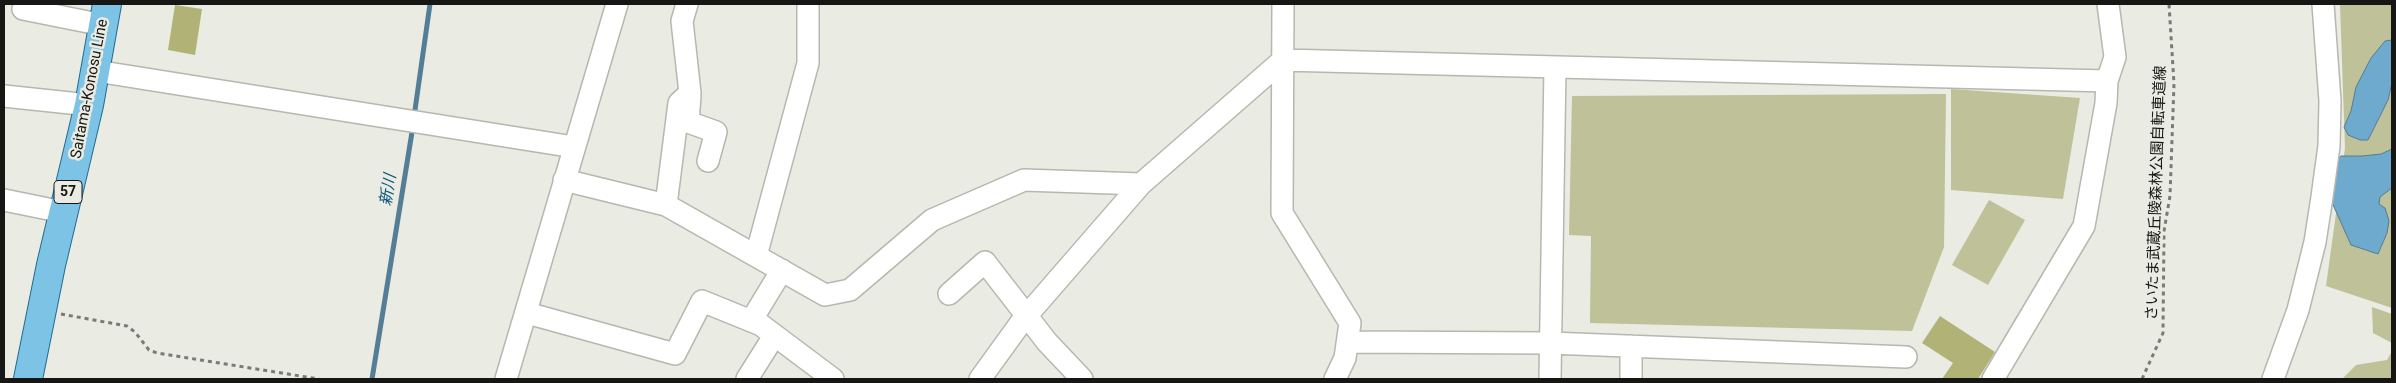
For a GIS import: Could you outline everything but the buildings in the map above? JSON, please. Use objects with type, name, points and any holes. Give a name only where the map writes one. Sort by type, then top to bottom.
[{"type":"main road","name":"Saitama-Konosu Line","points":[[28,379],[63,212],[89,105],[105,14]]},
{"type":"street","points":[[506,379],[617,4]]},
{"type":"street","points":[[687,4],[682,21],[690,93],[688,122],[716,132],[708,161]]},
{"type":"street","points":[[756,256],[808,63],[808,4]]},
{"type":"street","points":[[1283,4],[1282,213],[1350,323],[1349,342],[1345,358],[1334,379]]},
{"type":"street","points":[[1993,379],[2084,226],[2106,104],[2107,81],[2114,57],[2108,4]]},
{"type":"street","points":[[2273,379],[2298,310],[2315,242],[2329,146],[2330,101],[2323,4]]},
{"type":"street","points":[[23,9],[105,14]]},
{"type":"street","points":[[980,379],[1028,315],[1142,184],[1283,60],[2107,81]]},
{"type":"street","points":[[1550,379],[1555,66]]},
{"type":"street","points":[[96,71],[574,147]]},
{"type":"street","points":[[666,205],[679,103],[690,93]]},
{"type":"street","points":[[4,96],[89,105]]},
{"type":"street","points":[[564,180],[666,205],[825,295],[850,290],[932,220],[1024,180],[1142,184]]},
{"type":"street","points":[[4,200],[63,212]]},
{"type":"street","points":[[950,294],[985,262],[1028,315],[1047,342],[1082,379]]},
{"type":"street","points":[[751,322],[782,270]]},
{"type":"street","points":[[526,313],[675,354],[702,301],[751,322],[834,379]]},
{"type":"street","points":[[747,379],[774,336]]},
{"type":"street","points":[[1349,342],[1550,343],[1906,357]]},
{"type":"street","points":[[1631,346],[1631,379]]},
{"type":"path","name":"さいたま武蔵丘陵森林公園自転車道線","points":[[2142,379],[2163,333],[2164,231],[2170,196],[2174,84],[2169,4]]},
{"type":"path","points":[[41,312],[127,326],[135,332],[149,350],[156,353],[319,379]]},
{"type":"green space","points":[[2340,4],[2392,4],[2392,308],[2326,286],[2345,148]]},
{"type":"green space","points":[[1951,89],[2080,98],[2063,199],[1951,190]]},
{"type":"green space","points":[[1946,94],[1944,247],[1912,331],[1590,323],[1591,236],[1569,235],[1572,96]]},
{"type":"green space","points":[[1989,200],[2025,220],[1988,285],[1952,265]]},
{"type":"green space","points":[[2372,307],[2392,314],[2392,343],[2373,333]]},
{"type":"green space","points":[[2392,351],[2392,379],[2342,379],[2356,365],[2387,360]]},
{"type":"water","points":[[2392,40],[2392,83],[2388,100],[2368,140],[2360,140],[2348,135],[2344,127],[2351,111],[2356,87],[2371,58],[2385,41]]},
{"type":"water","points":[[2392,149],[2392,188],[2380,197],[2379,204],[2385,208],[2389,221],[2387,233],[2378,254],[2351,245],[2330,198],[2331,164],[2341,156],[2381,154]]},
{"type":"waterway","name":"新川","points":[[414,117],[430,4]]},
{"type":"waterway","name":"新川","points":[[372,379],[413,126]]}]
